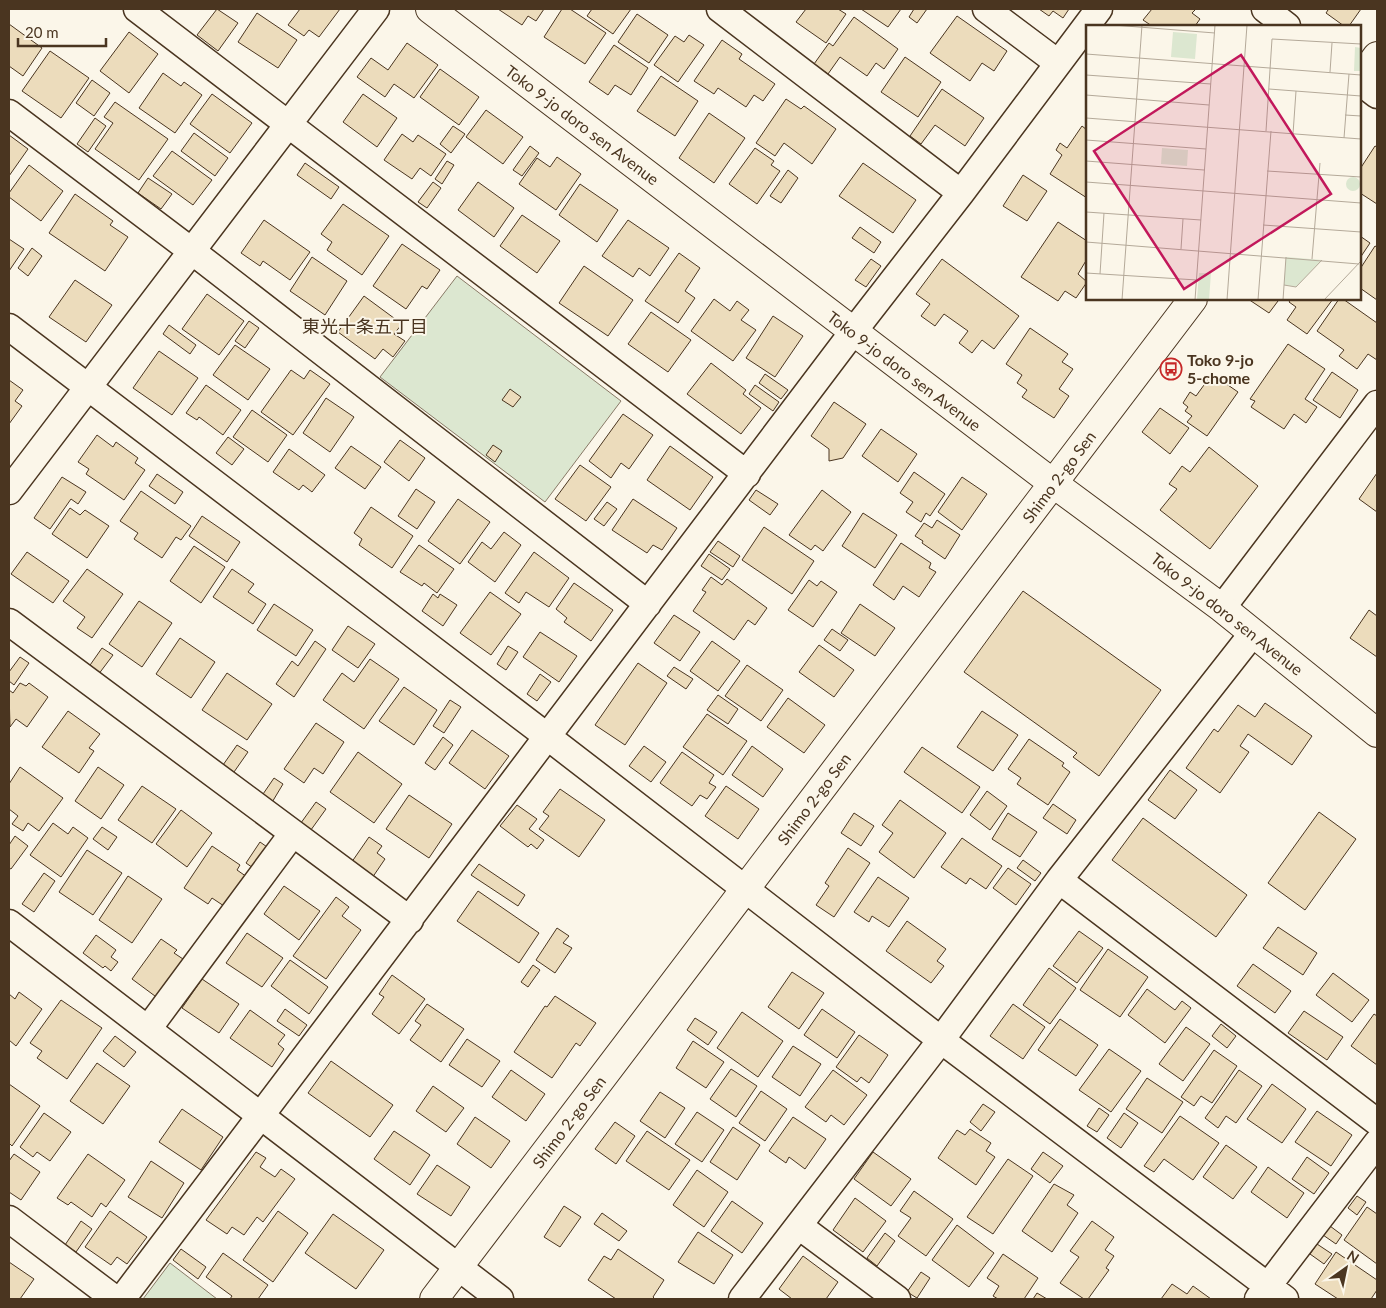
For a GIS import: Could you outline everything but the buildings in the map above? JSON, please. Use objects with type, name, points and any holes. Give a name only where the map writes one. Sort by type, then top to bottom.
[{"type":"street","points":[[137,9],[747,474]]},
{"type":"street","points":[[9,491],[87,386],[193,252],[376,9]]},
{"type":"street","name":"Toko 9-jo doro sen Avenue","points":[[430,9],[853,332],[1222,608],[1377,733]]},
{"type":"street","points":[[720,9],[961,193]]},
{"type":"street","points":[[986,9],[1058,63]]},
{"type":"street","points":[[1086,25],[1098,9]]},
{"type":"street","points":[[1265,9],[1286,25]]},
{"type":"street","points":[[122,1299],[853,332],[961,193],[1086,25]]},
{"type":"street","points":[[1361,79],[1377,56]]},
{"type":"street","points":[[1361,81],[1377,95]]},
{"type":"street","points":[[9,113],[193,252],[648,604]]},
{"type":"street","name":"Shimo 2-go Sen","points":[[434,1299],[1192,300]]},
{"type":"street","points":[[9,327],[548,737],[1270,1295],[1377,1143]]},
{"type":"street","points":[[1222,608],[1377,404]]},
{"type":"street","points":[[9,622],[410,920]]},
{"type":"street","points":[[742,1299],[941,1040],[1059,880],[1253,633]]},
{"type":"street","points":[[148,1029],[293,833]]},
{"type":"street","points":[[1059,880],[1377,1122]]},
{"type":"street","points":[[9,923],[500,1299]]},
{"type":"street","points":[[9,1219],[115,1299]]},
{"type":"street","points":[[799,1226],[897,1299]]},
{"type":"green space","points":[[457,276],[621,401],[545,502],[380,377]]},
{"type":"green space","points":[[170,1263],[217,1299],[143,1299]]},
{"type":"place","name":"Toko 9-jo 5-chome","points":[[1171,369]]},
{"type":"district","name":"東光十条五丁目","points":[[365,327]]}]
